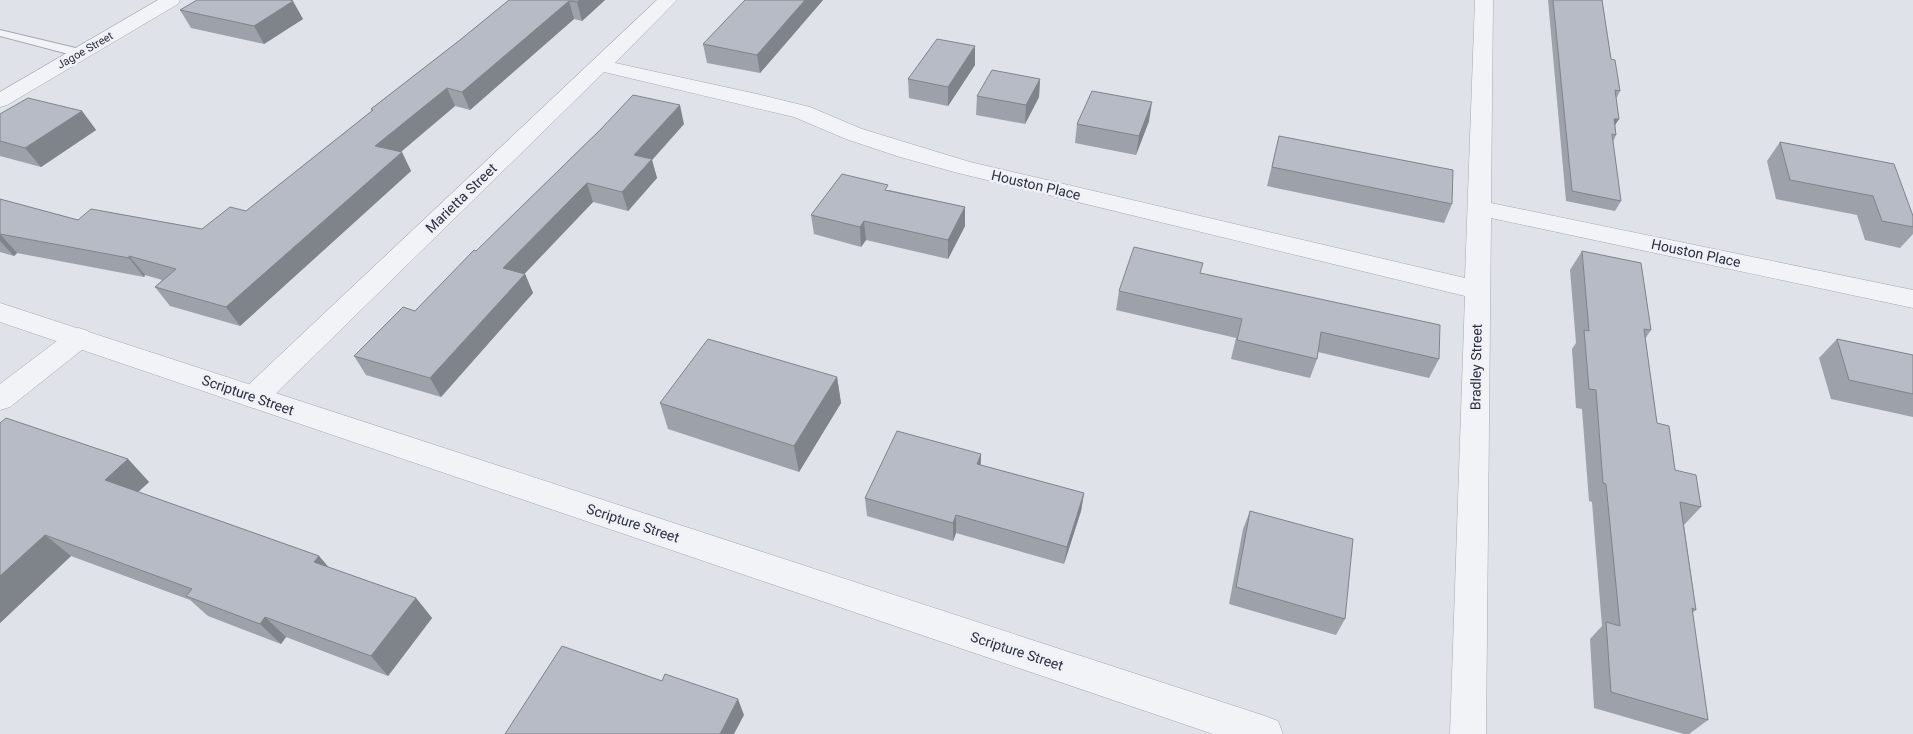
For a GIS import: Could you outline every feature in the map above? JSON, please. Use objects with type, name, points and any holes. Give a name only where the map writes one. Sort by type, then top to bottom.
[{"type":"street","name":"Jagoe Street","points":[[0,100],[171,0]]},
{"type":"street","name":"Marietta Street","points":[[254,397],[598,65],[668,0]]},
{"type":"street","name":"Bradley Street","points":[[1468,734],[1484,0]]},
{"type":"street","name":"Houston Place","points":[[598,65],[758,100],[793,110],[890,146],[966,168],[1477,290]]},
{"type":"street","name":"Houston Place","points":[[1479,208],[1913,299]]},
{"type":"street","name":"Scripture Street","points":[[0,312],[1265,734]]},
{"type":"street","points":[[0,399],[79,338]]},
{"type":"lane","points":[[0,33],[80,53]]},
{"type":"building","points":[[197,0],[293,1],[254,26],[180,10]]},
{"type":"building","points":[[509,0],[580,0],[577,2],[569,1],[462,92],[447,88],[375,146],[402,152],[226,307],[155,287],[176,269],[129,256],[129,258],[0,234],[0,199],[78,220],[91,209],[202,229],[230,207],[246,211]]},
{"type":"building","points":[[745,0],[805,0],[757,55],[703,44]]},
{"type":"building","points":[[1553,0],[1602,0],[1611,59],[1615,60],[1620,91],[1615,90],[1619,119],[1614,119],[1616,135],[1612,134],[1621,201],[1572,191]]},
{"type":"building","points":[[937,39],[975,46],[948,87],[908,79]]},
{"type":"building","points":[[992,70],[1040,79],[1026,105],[977,96]]},
{"type":"building","points":[[1092,91],[1152,102],[1139,136],[1077,124]]},
{"type":"building","points":[[633,95],[680,105],[634,155],[652,159],[622,192],[587,183],[503,268],[525,274],[430,378],[354,356],[403,307],[415,311],[474,250],[476,251],[601,129]]},
{"type":"building","points":[[28,98],[82,111],[25,148],[0,141],[0,114]]},
{"type":"building","points":[[1279,136],[1453,170],[1452,204],[1272,167]]},
{"type":"building","points":[[1780,142],[1894,164],[1913,216],[1913,227],[1882,221],[1873,196],[1790,180]]},
{"type":"building","points":[[842,174],[888,185],[885,190],[965,207],[948,240],[864,221],[860,227],[811,215]]},
{"type":"building","points":[[1134,247],[1203,263],[1200,273],[1440,325],[1439,359],[1321,332],[1317,359],[1237,340],[1242,319],[1119,291]]},
{"type":"building","points":[[1582,251],[1641,263],[1651,330],[1644,329],[1657,423],[1669,426],[1675,470],[1696,475],[1701,507],[1680,502],[1696,610],[1692,608],[1708,720],[1611,692],[1606,622],[1620,626],[1606,484],[1603,483],[1596,390],[1589,389],[1584,330],[1589,331]]},
{"type":"building","points":[[708,339],[837,377],[794,446],[660,403]]},
{"type":"building","points":[[1837,339],[1913,355],[1913,394],[1849,380]]},
{"type":"building","points":[[6,418],[128,459],[105,480],[319,556],[314,562],[416,598],[371,656],[265,617],[260,624],[186,596],[192,589],[45,535],[0,576],[0,423]]},
{"type":"building","points":[[897,431],[981,454],[977,464],[1084,493],[1067,547],[956,515],[953,523],[865,498]]},
{"type":"building","points":[[1250,511],[1353,539],[1345,619],[1236,587]]},
{"type":"building","points":[[562,646],[662,681],[665,674],[738,699],[720,734],[505,734]]}]
